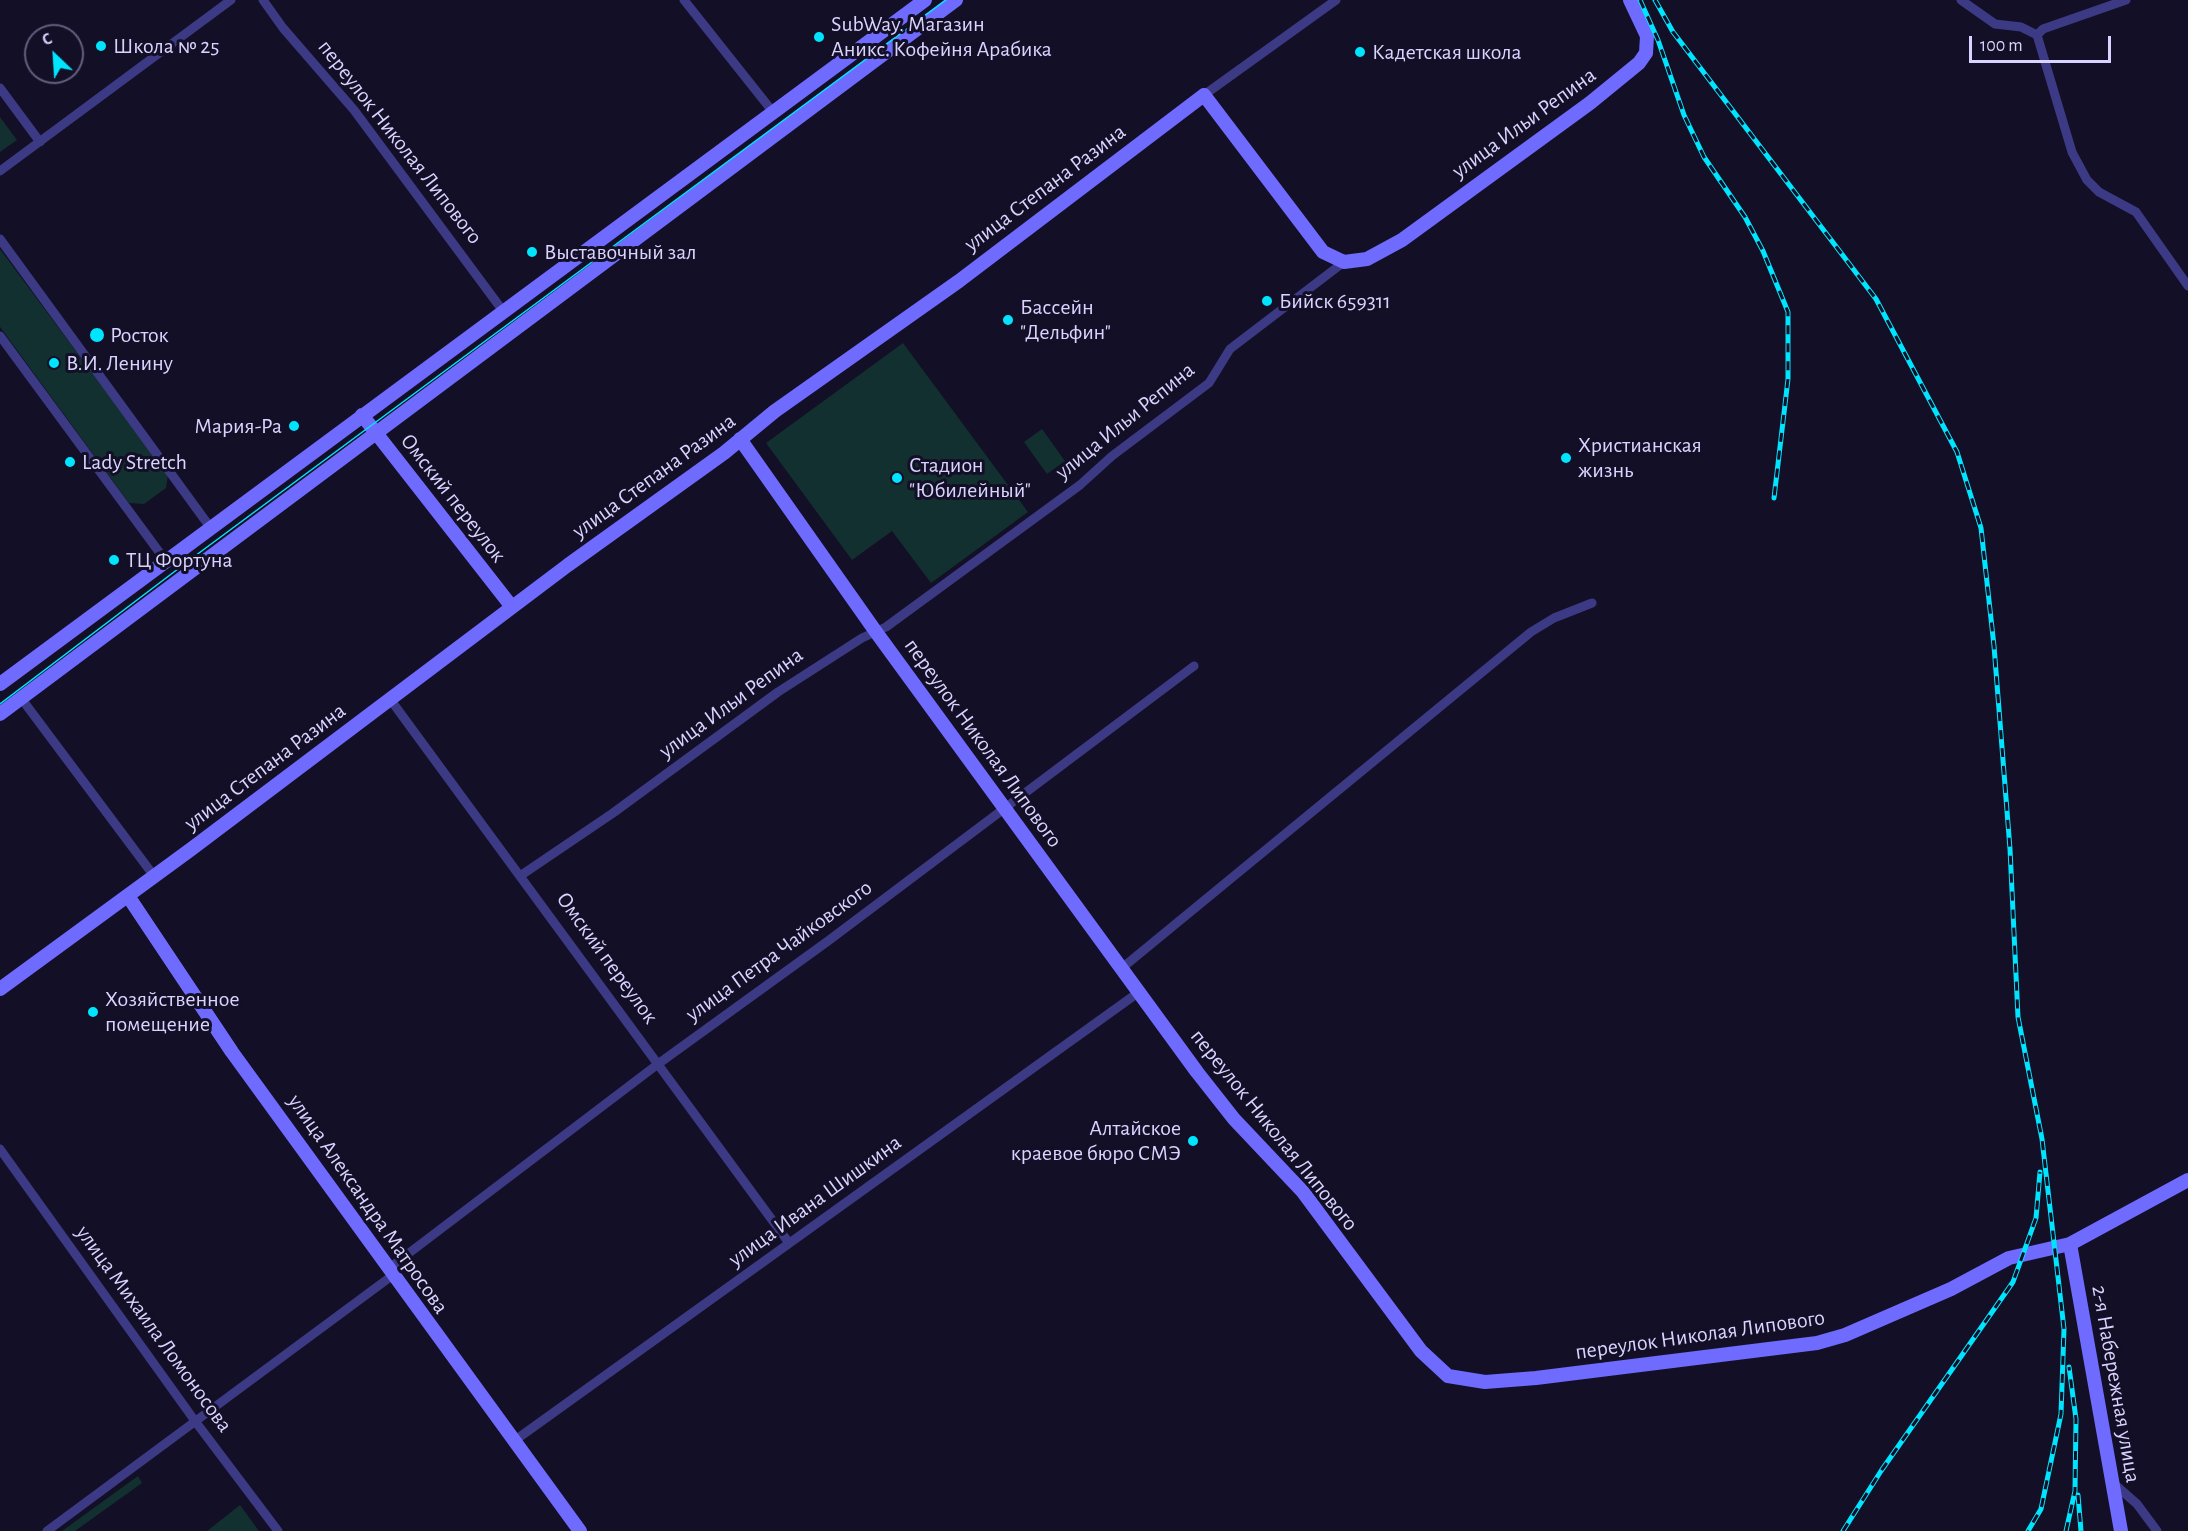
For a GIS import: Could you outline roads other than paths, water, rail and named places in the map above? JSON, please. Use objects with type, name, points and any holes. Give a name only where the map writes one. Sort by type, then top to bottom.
[{"type":"street","points":[[0,171],[231,0]]},
{"type":"street","name":"переулок Николая Липового","points":[[263,0],[283,28],[354,110],[503,311]]},
{"type":"street","points":[[684,0],[773,112]]},
{"type":"street","points":[[0,684],[925,0]]},
{"type":"street","points":[[0,714],[956,0]]},
{"type":"street","name":"улица Степана Разина","points":[[0,989],[128,896],[512,607],[959,281],[1204,95],[1336,0]]},
{"type":"street","name":"улица Ильи Репина","points":[[520,876],[631,801],[778,692],[876,632],[1080,485],[1112,456],[1209,383],[1230,350],[1344,262],[1367,259],[1402,240],[1625,75],[1639,63],[1647,47],[1647,36],[1630,0]]},
{"type":"street","points":[[1961,0],[1995,24],[2021,27],[2037,34],[2072,152],[2087,180],[2099,192],[2136,212],[2188,286]]},
{"type":"street","points":[[2037,34],[2043,29],[2126,0]]},
{"type":"street","points":[[0,88],[40,142]]},
{"type":"street","points":[[1204,95],[1323,252],[1344,262]]},
{"type":"street","points":[[0,239],[210,527]]},
{"type":"street","points":[[503,311],[518,328]]},
{"type":"street","points":[[0,336],[165,561]]},
{"type":"street","name":"Омский переулок","points":[[362,415],[512,607]]},
{"type":"street","name":"переулок Николая Липового","points":[[740,439],[876,632],[1234,1119],[1303,1192],[1422,1351],[1436,1367],[1454,1379],[1485,1382],[1536,1378],[1817,1343],[1845,1335],[1951,1288],[2009,1258],[2070,1244],[2188,1180]]},
{"type":"street","points":[[1122,968],[1505,653],[1546,623],[1592,603]]},
{"type":"street","name":"улица Петра Чайковского","points":[[47,1531],[391,1272],[658,1064],[828,941],[1194,666]]},
{"type":"street","points":[[21,698],[154,876]]},
{"type":"street","name":"Омский переулок","points":[[390,699],[425,751],[520,876],[789,1243]]},
{"type":"street","name":"улица Александра Матросова","points":[[128,896],[232,1052],[580,1531]]},
{"type":"street","name":"улица Ивана Шишкина","points":[[514,1441],[1139,992]]},
{"type":"street","name":"улица Михаила Ломоносова","points":[[0,1149],[195,1421],[278,1531]]},
{"type":"street","name":"2-я Набережная улица","points":[[2070,1244],[2121,1531]]},
{"type":"street","points":[[2112,1482],[2137,1504],[2157,1531]]},
{"type":"tram line","points":[[0,704],[199,553],[946,0]]},
{"type":"railway","points":[[1640,0],[1658,40],[1684,115],[1704,157],[1745,217],[1763,251],[1788,312],[1788,379],[1774,498]]},
{"type":"railway","points":[[1655,0],[1673,32],[1876,299],[1957,452],[1981,528],[1994,646],[2010,849],[2018,1017],[2042,1139],[2064,1329],[2061,1414],[2041,1509],[2028,1531]]},
{"type":"railway","points":[[1843,1531],[1881,1471],[2013,1282],[2036,1218],[2040,1172]]},
{"type":"railway","points":[[2066,1531],[2075,1491],[2076,1419],[2069,1367]]},
{"type":"railway","points":[[2078,1495],[2081,1531]]},
{"type":"place","name":"SubWay. Магазин Аникс. Кофейня Арабика","points":[[819,37]]},
{"type":"place","name":"Школа № 25","points":[[101,46]]},
{"type":"place","name":"Кадетская школа","points":[[1360,52]]},
{"type":"place","name":"Выставочный зал","points":[[532,252]]},
{"type":"place","name":"Бийск 659311","points":[[1267,301]]},
{"type":"place","name":"Бассейн \"Дельфин\"","points":[[1008,320]]},
{"type":"place","name":"Росток","points":[[97,335]]},
{"type":"place","name":"В.И. Ленину","points":[[54,363]]},
{"type":"place","name":"Мария-Ра","points":[[294,426]]},
{"type":"place","name":"Христианская жизнь","points":[[1566,458]]},
{"type":"place","name":"Lady Stretch","points":[[70,462]]},
{"type":"place","name":"Стадион \"Юбилейный\"","points":[[897,478]]},
{"type":"place","name":"ТЦ Фортуна","points":[[114,560]]},
{"type":"place","name":"Хозяйственное помещение","points":[[93,1012]]},
{"type":"place","name":"Алтайское краевое бюро СМЭ","points":[[1193,1141]]}]
